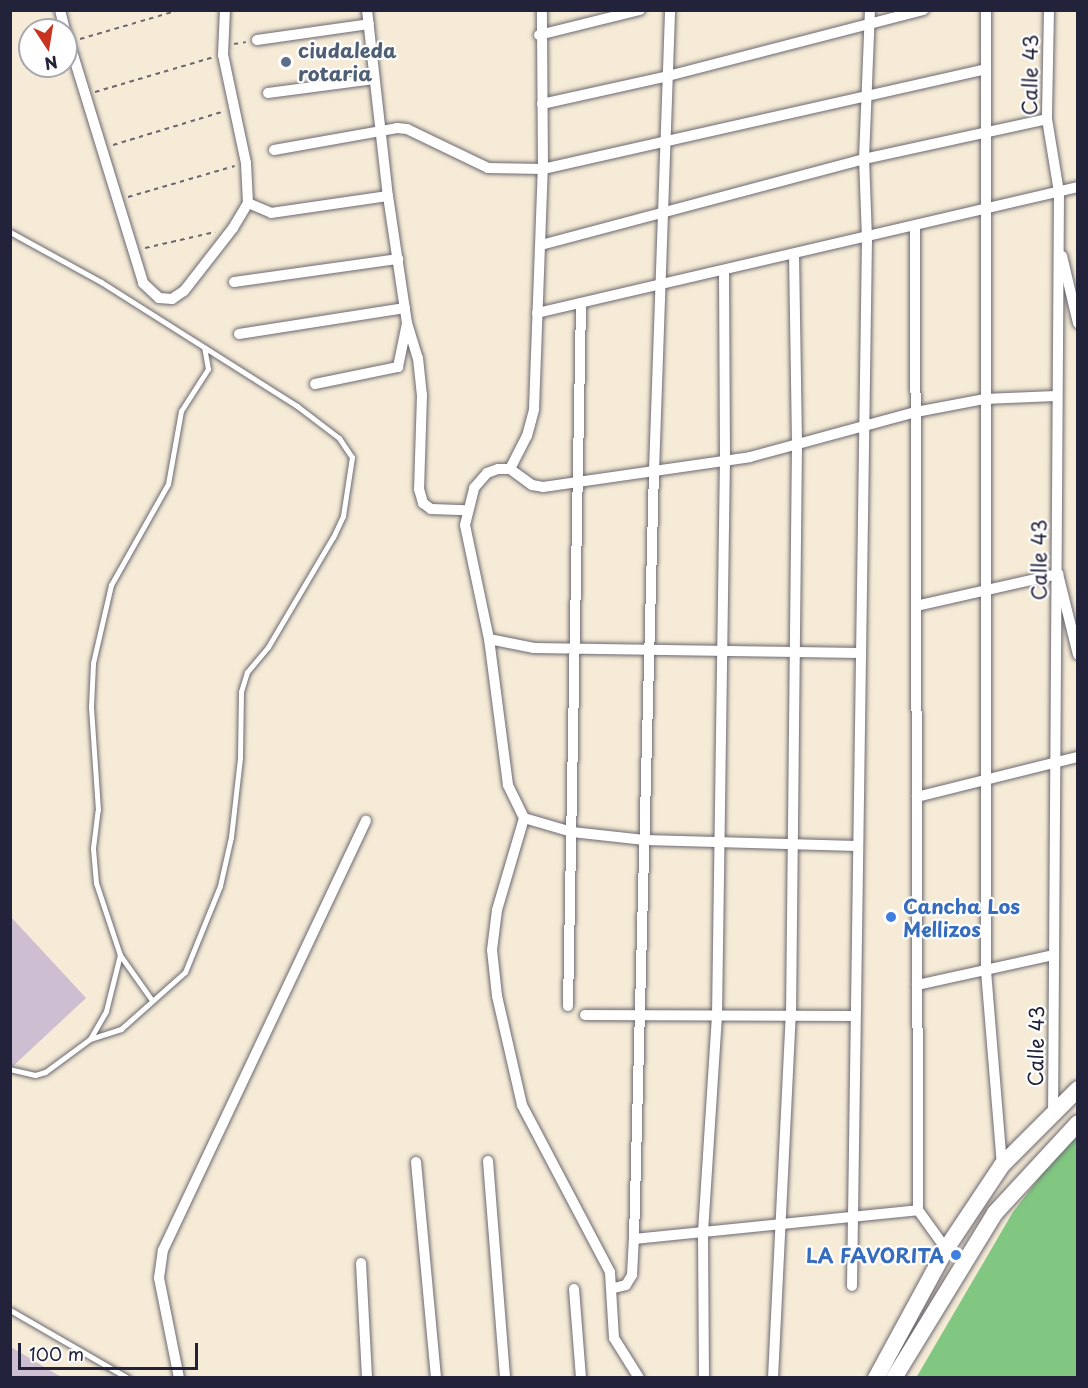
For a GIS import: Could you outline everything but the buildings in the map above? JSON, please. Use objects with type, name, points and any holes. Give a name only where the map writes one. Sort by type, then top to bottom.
[{"type":"street","points":[[78,68],[143,283],[159,298],[172,299],[184,291],[252,205],[246,163],[223,55],[225,10]]},
{"type":"street","points":[[367,10],[388,196],[407,323],[418,358],[422,395],[419,489],[423,503],[431,509],[466,510]]},
{"type":"street","points":[[510,469],[527,436],[534,409],[543,169],[539,35],[542,10]]},
{"type":"street","points":[[539,35],[640,10]]},
{"type":"street","points":[[614,1288],[626,1285],[632,1275],[634,1239],[654,471],[670,10]]},
{"type":"street","points":[[542,104],[668,76],[871,16],[924,10]]},
{"type":"street","points":[[986,10],[984,399],[986,971],[1002,1165]]},
{"type":"street","name":"Calle 43","points":[[1049,10],[1047,119],[1059,192],[1053,1110]]},
{"type":"street","points":[[852,1287],[851,1216],[867,239],[864,159],[871,16]]},
{"type":"street","points":[[257,40],[369,24]]},
{"type":"street","points":[[274,150],[381,128],[407,129],[488,168],[543,169],[866,98],[985,69]]},
{"type":"street","points":[[268,93],[374,79]]},
{"type":"street","points":[[541,245],[864,159],[1047,119]]},
{"type":"street","points":[[537,313],[915,228],[1077,187]]},
{"type":"street","points":[[252,205],[272,213],[388,196]]},
{"type":"street","points":[[915,228],[918,1210],[946,1250]]},
{"type":"street","points":[[1058,239],[1077,323]]},
{"type":"street","points":[[773,1377],[791,1016],[797,444],[794,255]]},
{"type":"street","points":[[234,282],[398,259]]},
{"type":"street","points":[[704,1377],[703,1232],[717,1016],[725,460],[724,271]]},
{"type":"street","points":[[568,1006],[572,832],[572,646],[581,303]]},
{"type":"street","points":[[239,334],[405,308]]},
{"type":"street","points":[[315,384],[398,368],[407,323]]},
{"type":"street","points":[[639,1377],[614,1338],[611,1324],[614,1288],[597,1244],[522,1105],[497,996],[492,950],[497,910],[524,818],[508,785],[489,639],[465,525],[466,510],[474,488],[487,473],[510,469],[532,485],[576,482],[725,460],[797,444],[916,412],[984,399],[1056,396]]},
{"type":"street","points":[[916,606],[1058,574],[1077,655]]},
{"type":"street","points":[[489,639],[528,647],[860,653]]},
{"type":"street","points":[[917,798],[1077,757]]},
{"type":"street","points":[[524,818],[572,832],[645,840],[857,846]]},
{"type":"street","points":[[179,1377],[159,1278],[163,1250],[366,822]]},
{"type":"street","points":[[917,985],[1054,955]]},
{"type":"street","points":[[585,1015],[854,1016]]},
{"type":"street","points":[[876,1377],[946,1250],[1002,1165],[1053,1110],[1077,1089]]},
{"type":"street","points":[[894,1377],[995,1213],[1077,1123]]},
{"type":"street","points":[[488,1161],[506,1377]]},
{"type":"street","points":[[416,1162],[436,1377]]},
{"type":"street","points":[[634,1239],[918,1210]]},
{"type":"street","points":[[361,1263],[367,1377]]},
{"type":"street","points":[[573,1289],[580,1377]]},
{"type":"lane","points":[[10,232],[101,282],[297,406],[339,438],[352,457],[343,516],[333,537],[268,647],[247,672],[241,692],[240,758],[231,837],[204,932],[176,983],[151,999],[121,1029],[90,1039],[45,1072],[35,1075],[10,1069]]},
{"type":"lane","points":[[151,999],[120,955],[96,883],[93,848],[98,810],[91,706],[93,663],[111,585],[168,484],[181,411],[208,369],[204,347]]},
{"type":"lane","points":[[90,1039],[106,1011],[120,955]]},
{"type":"lane","points":[[10,1310],[128,1377]]},
{"type":"path","points":[[78,33],[179,10]]},
{"type":"path","points":[[87,95],[223,55]]},
{"type":"path","points":[[103,148],[234,109]]},
{"type":"path","points":[[118,200],[246,163]]},
{"type":"path","points":[[133,250],[233,228]]},
{"type":"shaded area","points":[[11,917],[86,998],[11,1068]]},
{"type":"shaded area","points":[[11,1347],[61,1377],[11,1377]]},
{"type":"green space","points":[[1077,1129],[1077,1377],[916,1378],[1013,1212]]},
{"type":"place","name":"ciudaleda rotaria","points":[[286,62]]},
{"type":"place","name":"Cancha Los Mellizos","points":[[891,917]]},
{"type":"place","name":"LA FAVORITA","points":[[956,1255]]}]
